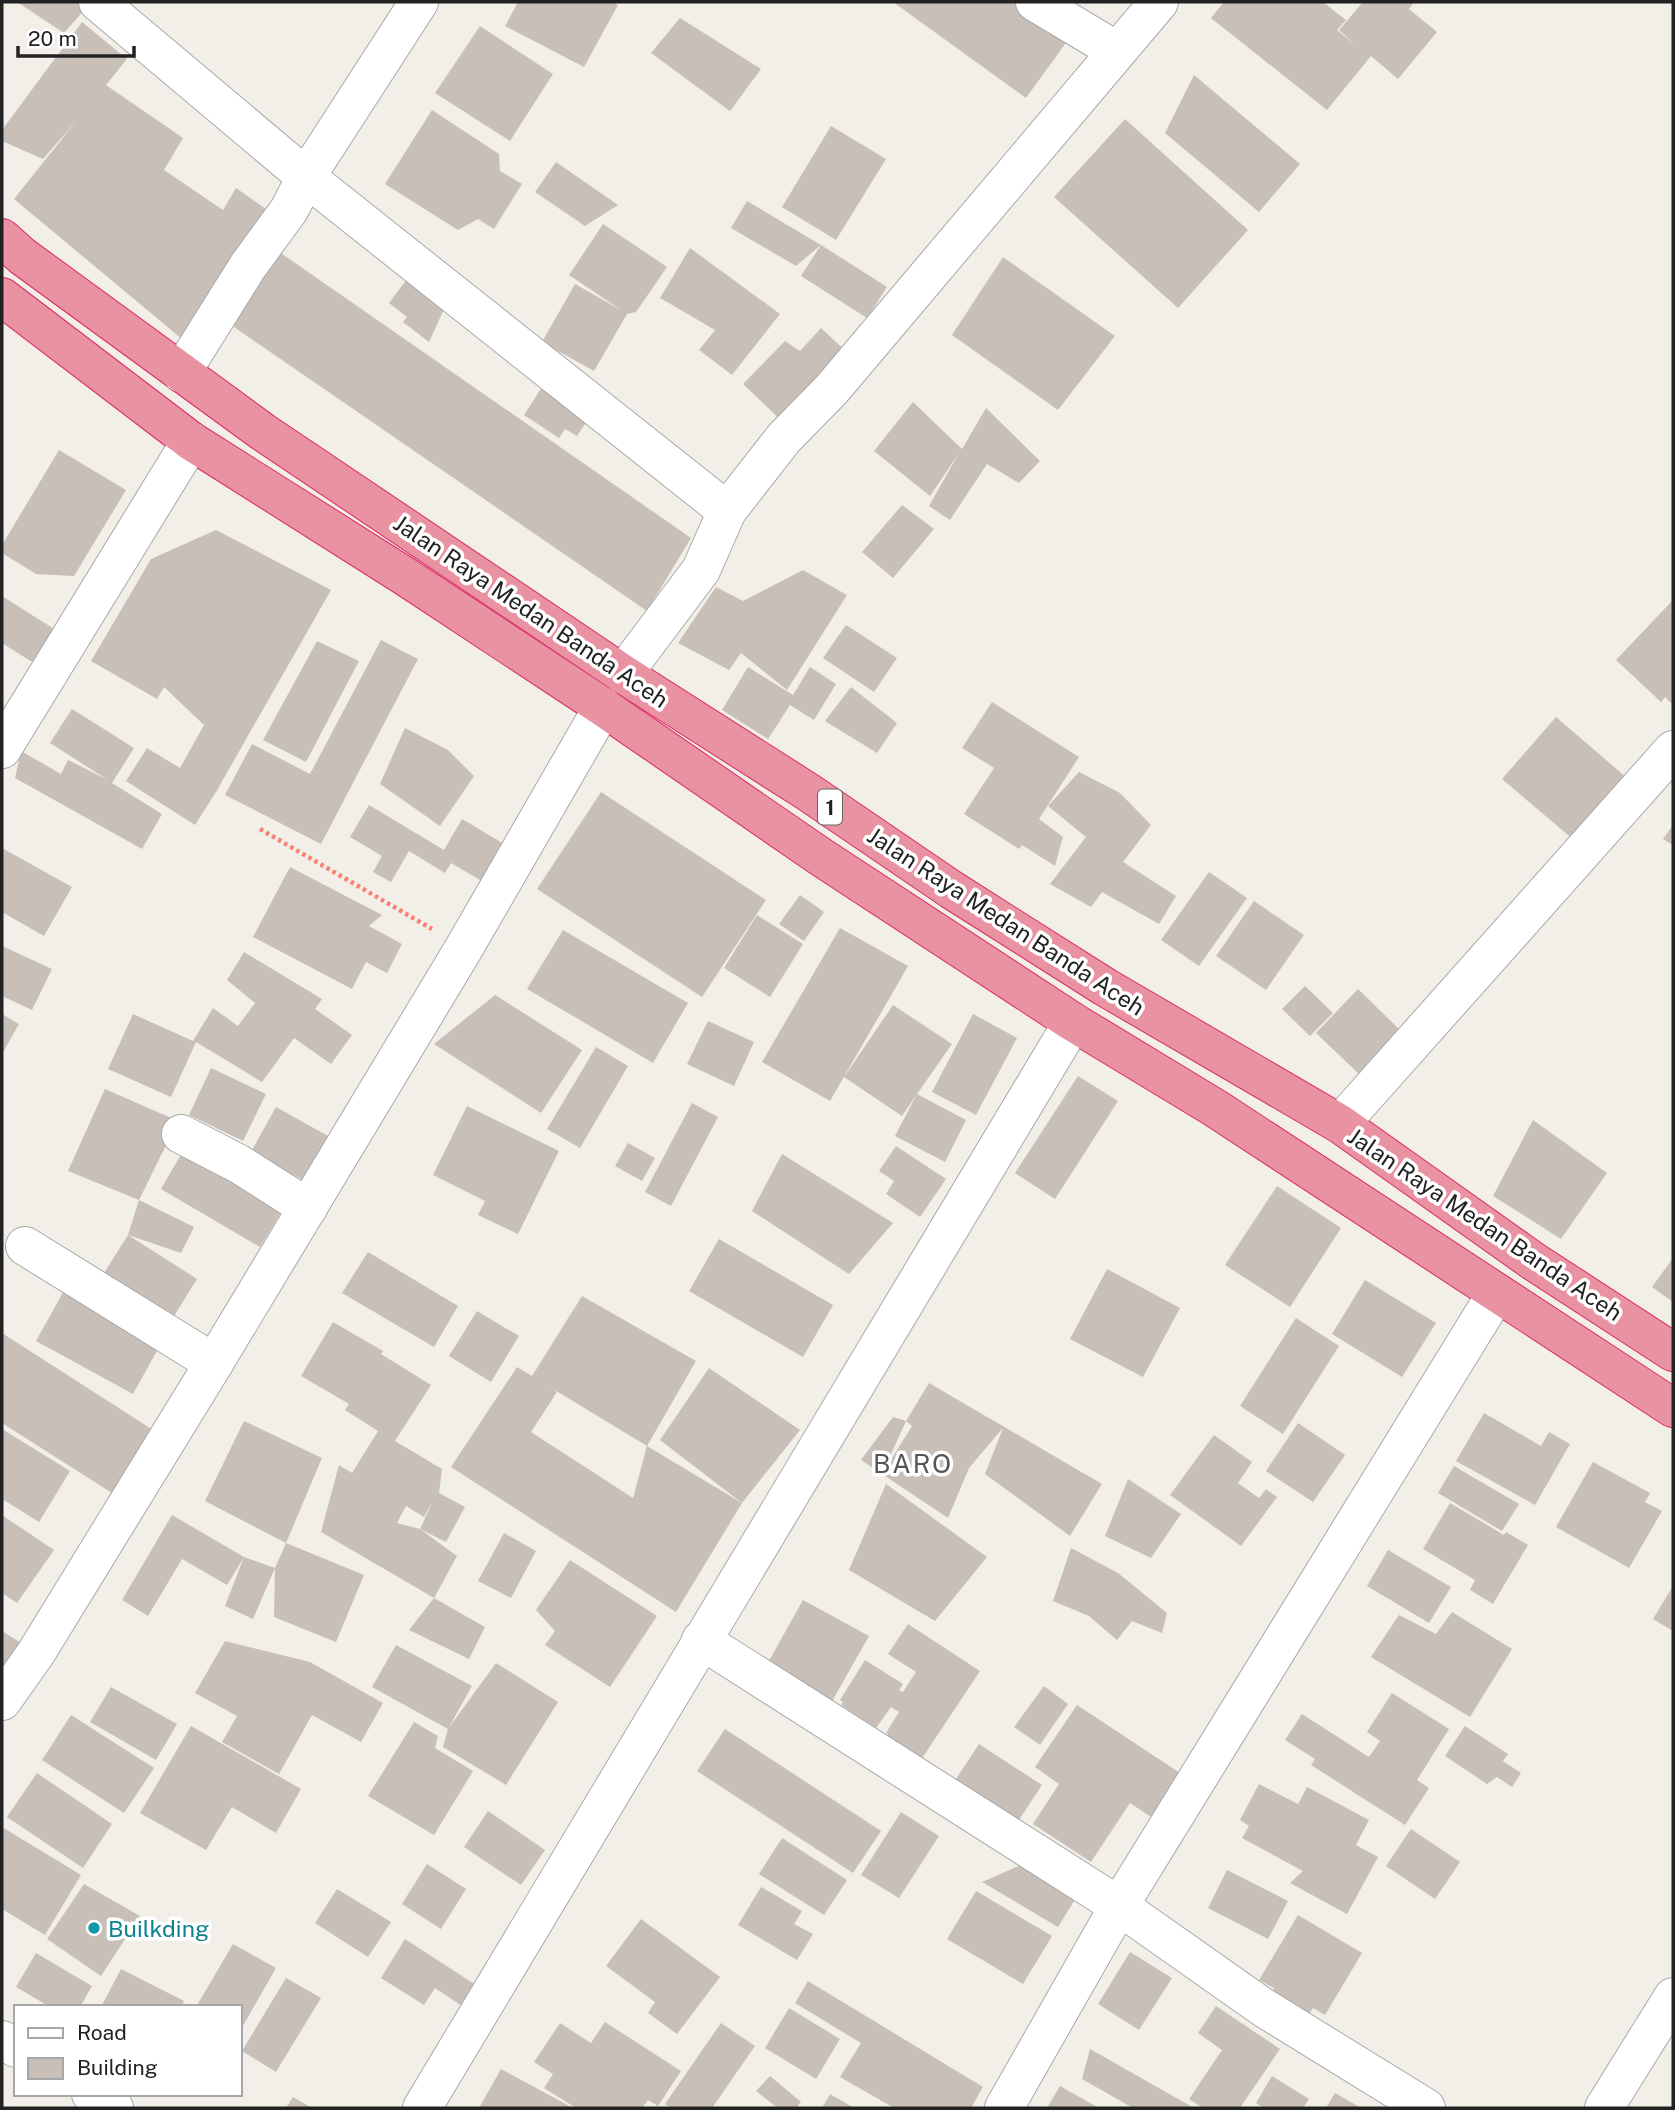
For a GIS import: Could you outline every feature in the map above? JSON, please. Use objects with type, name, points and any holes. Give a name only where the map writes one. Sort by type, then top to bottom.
[{"type":"highway","name":"Jalan Raya Medan Banda Aceh","points":[[2,238],[22,256],[280,443],[623,674],[808,792],[951,890],[1105,987],[1340,1124],[1533,1261],[1673,1352]]},
{"type":"highway","name":"Jalan Raya Medan Banda Aceh","points":[[2,298],[191,441],[603,707],[781,830],[1073,1022],[1215,1108],[1673,1408]]},
{"type":"highway","points":[[253,480],[280,443]]},
{"type":"highway","points":[[781,830],[808,792]]},
{"type":"street","points":[[97,2],[306,177],[727,511]]},
{"type":"street","points":[[181,373],[248,266],[289,210],[306,177],[419,2]]},
{"type":"street","points":[[1035,2],[1117,51]]},
{"type":"street","points":[[623,674],[701,570],[727,511],[784,438],[832,389],[1159,2]]},
{"type":"street","points":[[2,749],[191,441]]},
{"type":"street","points":[[5,1690],[36,1653],[215,1363],[464,948],[603,707]]},
{"type":"street","points":[[1340,1124],[1673,750]]},
{"type":"street","points":[[422,2108],[1073,1022]]},
{"type":"street","points":[[181,1134],[239,1164],[308,1208]]},
{"type":"street","points":[[25,1246],[215,1363]]},
{"type":"street","points":[[1004,2108],[1119,1906],[1496,1294]]},
{"type":"street","points":[[701,1640],[1119,1906],[1264,2008],[1426,2108]]},
{"type":"street","points":[[1604,2108],[1673,1997]]},
{"type":"street","points":[[95,2096],[114,2108]]},
{"type":"path","points":[[260,829],[464,948]]},
{"type":"building","points":[[17,2],[78,2],[86,8],[64,33]]},
{"type":"building","points":[[518,2],[612,2],[618,5],[584,67],[505,26]]},
{"type":"building","points":[[893,2],[1016,2],[1068,40],[1026,98]]},
{"type":"building","points":[[1224,2],[1323,2],[1346,20],[1337,30],[1355,45],[1339,30],[1363,2],[1414,2],[1409,9],[1437,32],[1398,79],[1371,56],[1327,110],[1211,18]]},
{"type":"building","points":[[680,18],[761,69],[730,111],[651,53]]},
{"type":"building","points":[[82,22],[127,59],[106,85],[183,138],[164,170],[223,210],[236,188],[280,219],[182,339],[14,199],[77,120],[43,159],[2,141],[2,130]]},
{"type":"building","points":[[480,26],[553,74],[510,141],[435,93]]},
{"type":"building","points":[[1194,75],[1300,164],[1259,212],[1165,133]]},
{"type":"building","points":[[432,110],[499,154],[500,171],[522,184],[494,229],[478,219],[458,230],[385,184]]},
{"type":"building","points":[[1125,119],[1248,230],[1178,308],[1054,197]]},
{"type":"building","points":[[831,126],[886,159],[836,240],[782,207]]},
{"type":"building","points":[[556,162],[618,205],[585,226],[535,192]]},
{"type":"building","points":[[747,201],[821,245],[796,266],[731,228]]},
{"type":"building","points":[[603,224],[667,267],[636,312],[627,314],[594,371],[542,342],[575,284],[621,310],[569,275]]},
{"type":"building","points":[[265,242],[691,538],[647,611],[234,327]]},
{"type":"building","points":[[821,245],[887,287],[867,318],[801,276]]},
{"type":"building","points":[[690,248],[780,314],[732,375],[699,350],[715,330],[660,298]]},
{"type":"building","points":[[1003,257],[1115,336],[1058,410],[952,335]]},
{"type":"building","points":[[407,279],[445,307],[429,342],[403,322],[407,317],[389,303]]},
{"type":"building","points":[[821,328],[851,356],[787,426],[743,384],[785,341],[800,351]]},
{"type":"building","points":[[544,384],[587,421],[577,436],[565,429],[559,438],[524,415]]},
{"type":"building","points":[[913,402],[962,449],[986,408],[1040,461],[1019,483],[987,464],[950,520],[929,506],[959,453],[930,496],[874,451]]},
{"type":"building","points":[[59,450],[126,490],[74,576],[36,574],[2,553],[2,545]]},
{"type":"building","points":[[902,505],[934,529],[893,578],[862,552]]},
{"type":"building","points":[[216,530],[331,590],[195,825],[126,781],[147,748],[180,768],[204,725],[164,687],[157,699],[91,661],[151,559]]},
{"type":"building","points":[[803,570],[847,595],[787,690],[741,653],[729,670],[678,643],[716,587],[743,601]]},
{"type":"building","points":[[2,596],[54,629],[32,662],[2,643]]},
{"type":"building","points":[[1673,600],[1673,705],[1665,697],[1661,702],[1616,660]]},
{"type":"building","points":[[846,625],[897,658],[874,692],[823,658]]},
{"type":"building","points":[[381,640],[418,659],[321,844],[225,795],[252,744],[310,774]]},
{"type":"building","points":[[317,641],[359,661],[306,762],[263,740]]},
{"type":"building","points":[[748,667],[793,695],[810,667],[836,684],[814,720],[790,705],[768,739],[722,710]]},
{"type":"building","points":[[851,687],[897,723],[877,753],[825,721]]},
{"type":"building","points":[[992,702],[1079,757],[1039,819],[1063,837],[1055,866],[1022,845],[1019,849],[964,814],[994,768],[962,748]]},
{"type":"building","points":[[72,709],[134,748],[112,783],[162,814],[142,849],[15,778],[21,751],[61,774],[68,760],[108,780],[50,743]]},
{"type":"building","points":[[1556,717],[1634,784],[1581,846],[1502,779]]},
{"type":"building","points":[[405,728],[448,750],[474,776],[440,826],[380,784]]},
{"type":"building","points":[[1079,772],[1120,793],[1151,825],[1123,862],[1176,896],[1159,924],[1102,892],[1091,907],[1050,884],[1086,837],[1048,806]]},
{"type":"building","points":[[601,792],[766,900],[702,997],[537,889]]},
{"type":"building","points":[[369,805],[444,850],[462,819],[509,847],[487,884],[451,863],[445,873],[409,851],[391,882],[373,872],[382,856],[350,837]]},
{"type":"building","points":[[1673,825],[1673,845],[1663,839]]},
{"type":"building","points":[[2,848],[72,887],[44,936],[2,912]]},
{"type":"building","points":[[290,867],[382,915],[369,926],[402,944],[387,973],[366,962],[352,989],[253,937]]},
{"type":"building","points":[[1209,872],[1247,898],[1199,966],[1161,940]]},
{"type":"building","points":[[800,895],[824,912],[804,941],[779,924]]},
{"type":"building","points":[[1254,901],[1304,935],[1266,990],[1216,956]]},
{"type":"building","points":[[757,915],[803,944],[770,997],[724,968]]},
{"type":"building","points":[[840,928],[908,966],[830,1101],[762,1062]]},
{"type":"building","points":[[563,930],[688,1003],[653,1063],[527,989]]},
{"type":"building","points":[[2,946],[52,969],[32,1010],[2,996]]},
{"type":"building","points":[[244,952],[322,999],[315,1009],[352,1035],[331,1064],[294,1038],[262,1082],[196,1042],[171,1097],[108,1069],[133,1014],[193,1041],[213,1008],[238,1026],[255,1003],[227,980]]},
{"type":"building","points":[[1305,986],[1333,1013],[1310,1036],[1282,1009]]},
{"type":"building","points":[[1358,989],[1401,1031],[1359,1074],[1316,1033]]},
{"type":"building","points":[[495,995],[582,1050],[541,1113],[434,1044]]},
{"type":"building","points":[[893,1005],[952,1044],[902,1116],[844,1077]]},
{"type":"building","points":[[2,1014],[19,1024],[2,1054]]},
{"type":"building","points":[[973,1014],[1017,1038],[976,1115],[932,1092]]},
{"type":"building","points":[[708,1021],[754,1042],[734,1086],[687,1064]]},
{"type":"building","points":[[596,1047],[628,1066],[580,1148],[547,1129]]},
{"type":"building","points":[[211,1068],[266,1094],[243,1141],[189,1115]]},
{"type":"building","points":[[1078,1076],[1118,1101],[1055,1199],[1015,1173]]},
{"type":"building","points":[[105,1089],[178,1121],[139,1200],[68,1171]]},
{"type":"building","points":[[917,1094],[966,1120],[945,1162],[895,1136]]},
{"type":"building","points":[[692,1103],[718,1117],[671,1206],[645,1192]]},
{"type":"building","points":[[467,1106],[559,1151],[518,1234],[478,1215],[485,1201],[433,1175]]},
{"type":"building","points":[[276,1107],[328,1136],[303,1180],[251,1152]]},
{"type":"building","points":[[1533,1120],[1607,1173],[1561,1239],[1493,1196]]},
{"type":"building","points":[[628,1143],[655,1158],[642,1181],[615,1166]]},
{"type":"building","points":[[896,1146],[946,1179],[920,1217],[886,1194],[894,1181],[879,1171]]},
{"type":"building","points":[[183,1151],[283,1209],[260,1247],[161,1189]]},
{"type":"building","points":[[782,1154],[893,1223],[849,1274],[752,1211]]},
{"type":"building","points":[[1277,1186],[1341,1228],[1290,1307],[1225,1265]]},
{"type":"building","points":[[139,1200],[194,1227],[181,1253],[128,1235]]},
{"type":"building","points":[[128,1235],[197,1279],[174,1316],[104,1273]]},
{"type":"building","points":[[719,1239],[833,1305],[803,1357],[689,1291]]},
{"type":"building","points":[[368,1252],[458,1306],[434,1347],[342,1293]]},
{"type":"building","points":[[1673,1258],[1673,1302],[1652,1287]]},
{"type":"building","points":[[1107,1269],[1180,1308],[1143,1377],[1070,1339]]},
{"type":"building","points":[[1365,1280],[1436,1323],[1402,1377],[1332,1334]]},
{"type":"building","points":[[66,1287],[163,1340],[133,1394],[36,1341]]},
{"type":"building","points":[[582,1296],[696,1361],[647,1446],[742,1503],[676,1612],[451,1467],[517,1367],[532,1376]],"holes":[[[548,1386],[647,1446],[633,1498],[531,1432],[557,1392]]]},
{"type":"building","points":[[477,1311],[519,1336],[491,1382],[449,1356]]},
{"type":"building","points":[[1296,1318],[1339,1346],[1283,1434],[1240,1406]]},
{"type":"building","points":[[333,1322],[383,1351],[381,1354],[431,1385],[395,1441],[442,1469],[439,1493],[465,1507],[446,1542],[420,1529],[457,1556],[434,1598],[321,1532],[339,1465],[352,1473],[378,1431],[345,1410],[349,1404],[301,1376]],"holes":[[[433,1501],[420,1529],[397,1523],[406,1506],[424,1517]]]},
{"type":"building","points":[[2,1333],[153,1430],[112,1493],[2,1423]]},
{"type":"building","points":[[709,1368],[800,1430],[742,1503],[660,1440]]},
{"type":"building","points":[[929,1383],[1102,1484],[1070,1536],[985,1474],[1003,1428],[969,1468],[948,1518],[882,1474],[912,1426],[906,1421]]},
{"type":"building","points":[[1484,1413],[1541,1446],[1549,1432],[1570,1444],[1535,1505],[1456,1461]]},
{"type":"building","points":[[893,1417],[906,1421],[882,1474],[861,1460]]},
{"type":"building","points":[[244,1421],[322,1458],[286,1543],[205,1501]]},
{"type":"building","points":[[1298,1423],[1345,1455],[1313,1502],[1266,1471]]},
{"type":"building","points":[[2,1429],[70,1471],[39,1522],[2,1499]]},
{"type":"building","points":[[1214,1435],[1252,1462],[1238,1483],[1259,1498],[1266,1489],[1277,1497],[1241,1546],[1170,1495]]},
{"type":"building","points":[[1593,1462],[1650,1493],[1645,1502],[1662,1511],[1629,1568],[1556,1527]]},
{"type":"building","points":[[1454,1466],[1519,1504],[1502,1531],[1438,1493]]},
{"type":"building","points":[[1128,1479],[1181,1514],[1151,1558],[1105,1536]]},
{"type":"building","points":[[886,1484],[987,1557],[935,1621],[849,1570]]},
{"type":"building","points":[[1450,1503],[1504,1535],[1506,1532],[1528,1545],[1493,1604],[1470,1590],[1475,1580],[1423,1549]]},
{"type":"building","points":[[2,1515],[54,1550],[17,1603],[2,1593]]},
{"type":"building","points":[[172,1515],[244,1557],[227,1585],[182,1559],[148,1616],[122,1600]]},
{"type":"building","points":[[504,1533],[536,1551],[511,1598],[478,1581]]},
{"type":"building","points":[[286,1543],[364,1575],[336,1642],[274,1617],[275,1568]]},
{"type":"building","points":[[1071,1548],[1118,1573],[1167,1613],[1162,1633],[1132,1621],[1117,1640],[1089,1616],[1053,1601]]},
{"type":"building","points":[[1388,1550],[1451,1587],[1429,1623],[1367,1586]]},
{"type":"building","points":[[244,1557],[275,1568],[253,1619],[225,1606]]},
{"type":"building","points":[[570,1560],[657,1616],[610,1687],[545,1645],[555,1631],[536,1610]]},
{"type":"building","points":[[1673,1586],[1673,1631],[1653,1619]]},
{"type":"building","points":[[434,1598],[485,1627],[469,1659],[409,1630]]},
{"type":"building","points":[[803,1600],[869,1636],[831,1703],[766,1666]]},
{"type":"building","points":[[1452,1612],[1512,1649],[1470,1717],[1371,1657],[1399,1615],[1436,1634]]},
{"type":"building","points":[[908,1624],[980,1671],[919,1763],[884,1740],[899,1712],[891,1707],[876,1728],[841,1705],[843,1702],[840,1700],[865,1660],[903,1684],[899,1690],[903,1692],[916,1672],[888,1654]]},
{"type":"building","points":[[2,1631],[29,1648],[2,1681]]},
{"type":"building","points":[[225,1641],[310,1662],[383,1703],[361,1742],[312,1715],[279,1774],[222,1742],[237,1716],[195,1693]]},
{"type":"building","points":[[396,1645],[472,1686],[448,1729],[372,1687]]},
{"type":"building","points":[[496,1663],[558,1702],[506,1785],[443,1747],[448,1729]]},
{"type":"building","points":[[1044,1686],[1068,1704],[1040,1745],[1014,1727]]},
{"type":"building","points":[[111,1687],[177,1724],[156,1760],[90,1722]]},
{"type":"building","points":[[1392,1693],[1449,1729],[1417,1780],[1429,1788],[1405,1825],[1311,1765],[1315,1759],[1285,1740],[1302,1714],[1369,1757],[1380,1741],[1367,1732]]},
{"type":"building","points":[[1077,1705],[1183,1775],[1154,1819],[1130,1803],[1091,1862],[1033,1824],[1059,1784],[1035,1767]]},
{"type":"building","points":[[71,1715],[154,1768],[124,1813],[42,1760]]},
{"type":"building","points":[[414,1722],[438,1736],[435,1748],[473,1771],[434,1835],[368,1796]]},
{"type":"building","points":[[191,1726],[301,1789],[276,1833],[232,1807],[206,1850],[140,1813]]},
{"type":"building","points":[[1465,1726],[1508,1754],[1503,1761],[1521,1773],[1512,1787],[1497,1777],[1487,1784],[1445,1756]]},
{"type":"building","points":[[725,1729],[881,1831],[853,1873],[697,1771]]},
{"type":"building","points":[[979,1744],[1042,1785],[1015,1826],[952,1785]]},
{"type":"building","points":[[37,1773],[112,1824],[83,1868],[7,1817]]},
{"type":"building","points":[[1259,1784],[1298,1804],[1307,1787],[1369,1820],[1356,1845],[1378,1857],[1347,1914],[1290,1883],[1303,1871],[1242,1838],[1249,1826],[1240,1820]]},
{"type":"building","points":[[488,1811],[545,1850],[521,1885],[464,1847]]},
{"type":"building","points":[[901,1812],[939,1836],[899,1898],[861,1875]]},
{"type":"building","points":[[2,1827],[81,1875],[45,1935],[2,1909]]},
{"type":"building","points":[[1411,1829],[1460,1862],[1435,1899],[1386,1866]]},
{"type":"building","points":[[782,1838],[847,1880],[824,1915],[759,1874]]},
{"type":"building","points":[[1028,1862],[1079,1893],[1058,1927],[982,1882]]},
{"type":"building","points":[[427,1864],[466,1889],[441,1929],[402,1904]]},
{"type":"building","points":[[1227,1870],[1288,1901],[1268,1939],[1208,1908]]},
{"type":"building","name":"Builkding","points":[[84,1884],[140,1916],[101,1976],[47,1939]]},
{"type":"building","points":[[761,1887],[802,1911],[794,1924],[813,1934],[797,1960],[738,1925]]},
{"type":"building","points":[[337,1889],[391,1922],[368,1957],[315,1923]]},
{"type":"building","points":[[976,1891],[1052,1936],[1023,1984],[947,1939]]},
{"type":"building","points":[[1298,1915],[1362,1953],[1325,2015],[1313,2008],[1306,2020],[1268,1998],[1274,1988],[1259,1980]]},
{"type":"building","points":[[641,1919],[720,1977],[677,2034],[648,2013],[655,2002],[606,1966]]},
{"type":"building","points":[[405,1939],[479,1987],[465,2008],[435,1988],[424,2005],[381,1978]]},
{"type":"building","points":[[233,1944],[276,1968],[242,2028],[242,2005],[197,2005]]},
{"type":"building","points":[[1130,1952],[1172,1978],[1139,2030],[1098,2004]]},
{"type":"building","points":[[36,1953],[92,1986],[81,2005],[47,2005],[16,1987]]},
{"type":"building","points":[[121,1969],[184,2001],[182,2005],[102,2005]]},
{"type":"building","points":[[286,1978],[321,1998],[276,2072],[242,2051]]},
{"type":"building","points":[[808,1981],[983,2087],[971,2108],[894,2108],[840,2077],[861,2043],[795,2003]]},
{"type":"building","points":[[1216,2006],[1280,2049],[1240,2108],[1203,2108],[1189,2099],[1222,2050],[1198,2033]]},
{"type":"building","points":[[789,2008],[840,2039],[816,2079],[765,2048]]},
{"type":"building","points":[[605,2022],[681,2071],[658,2106],[648,2100],[642,2108],[576,2108],[544,2088],[553,2074],[534,2062],[560,2023],[591,2043]]},
{"type":"building","points":[[721,2023],[755,2046],[712,2108],[671,2108],[665,2104]]},
{"type":"building","points":[[1090,2049],[1193,2108],[1133,2108],[1082,2079]]},
{"type":"building","points":[[501,2069],[573,2108],[479,2108]]},
{"type":"building","points":[[770,2076],[801,2102],[796,2108],[778,2108],[756,2091]]},
{"type":"building","points":[[1272,2076],[1309,2099],[1303,2108],[1264,2108],[1256,2103]]},
{"type":"building","points":[[1060,2086],[1099,2108],[1047,2108]]},
{"type":"building","points":[[1335,2093],[1361,2108],[1326,2108]]},
{"type":"building","points":[[830,2094],[854,2108],[822,2108]]},
{"type":"building","points":[[293,2097],[312,2108],[286,2108]]},
{"type":"place","name":"Builkding","points":[[94,1928]]},
{"type":"district","name":"BARO","points":[[913,1463]]}]
